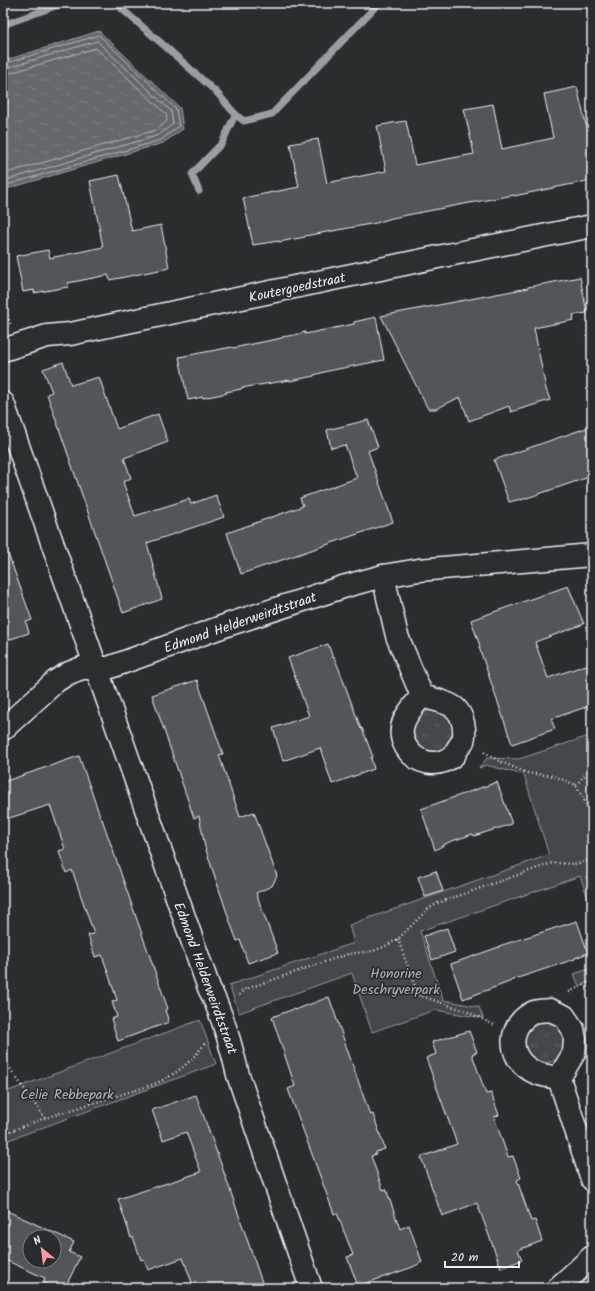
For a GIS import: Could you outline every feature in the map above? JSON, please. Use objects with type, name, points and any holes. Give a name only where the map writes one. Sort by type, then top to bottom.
[{"type":"street","name":"Koutergoedstraat","points":[[3,350],[47,336],[70,334],[592,226]]},
{"type":"street","name":"Edmond Helderweirdtstraat","points":[[3,403],[209,988],[216,1002],[231,1043],[238,1075],[312,1288]]},
{"type":"street","name":"Edmond Helderweirdtstraat","points":[[3,729],[56,681],[69,673],[82,668],[108,668],[346,586],[383,576],[419,570],[592,555]]},
{"type":"street","points":[[383,576],[397,636],[422,696],[456,709],[463,723],[463,740],[454,755],[436,763],[423,762],[410,754],[403,742],[401,727],[407,714],[422,696]]},
{"type":"street","points":[[559,1078],[540,1075],[526,1067],[515,1053],[513,1037],[519,1022],[532,1012],[550,1010],[564,1016],[573,1030],[575,1040],[574,1053],[559,1078],[592,1180]]},
{"type":"street","points":[[558,1288],[592,1257]]},
{"type":"path","points":[[463,740],[499,761],[527,773],[554,776],[576,785],[592,816]]},
{"type":"path","points":[[576,785],[592,767]]},
{"type":"path","points":[[3,1134],[45,1118],[168,1079],[194,1057],[243,990],[348,954],[372,951],[384,947],[398,939],[428,909],[438,903],[552,863],[578,864],[592,859]]},
{"type":"path","points":[[398,939],[418,995],[466,1011],[497,1026],[513,1037]]},
{"type":"path","points":[[3,1059],[45,1118]]},
{"type":"green space","points":[[434,710],[444,715],[452,722],[455,736],[451,743],[440,753],[423,752],[412,739],[414,723],[418,716],[422,713]]},
{"type":"green space","name":"Honorine Deschryverpark","points":[[592,735],[592,909],[580,876],[420,931],[443,1000],[479,1007],[483,1018],[435,1010],[372,1032],[352,973],[239,1013],[229,985],[354,943],[349,925],[549,855],[524,775],[486,765],[479,768],[487,758],[519,759]]},
{"type":"green space","points":[[592,968],[592,981],[579,986],[574,974]]},
{"type":"green space","name":"Celie Rebbepark","points":[[200,1020],[216,1064],[3,1142],[3,1093]]},
{"type":"green space","points":[[538,1020],[554,1021],[565,1034],[565,1046],[561,1055],[551,1062],[533,1059],[523,1048],[525,1031]]},
{"type":"water","points":[[99,31],[180,108],[183,129],[163,143],[3,190],[3,61]]},
{"type":"building","points":[[577,87],[586,125],[592,124],[592,180],[392,218],[376,223],[279,242],[253,245],[243,198],[299,187],[290,144],[318,139],[327,183],[386,171],[377,126],[392,123],[406,121],[415,165],[474,154],[464,109],[493,104],[502,149],[553,138],[544,94]]},
{"type":"building","points":[[119,175],[132,231],[161,225],[169,268],[110,280],[108,275],[68,283],[68,287],[34,293],[34,290],[23,292],[16,256],[48,250],[50,258],[103,247],[90,181]]},
{"type":"building","points":[[580,277],[587,313],[573,315],[574,320],[534,328],[546,389],[550,400],[511,412],[509,406],[469,421],[460,397],[436,409],[428,409],[381,316],[528,288]]},
{"type":"building","points":[[376,317],[384,360],[328,371],[314,376],[290,381],[241,388],[226,392],[227,393],[188,400],[179,357],[233,348],[305,332],[305,334],[354,324],[354,322]]},
{"type":"building","points":[[63,362],[71,385],[99,377],[117,429],[158,414],[168,442],[124,458],[131,478],[123,482],[135,516],[189,499],[191,504],[216,495],[224,517],[147,543],[162,599],[123,613],[47,394],[52,392],[43,369]]},
{"type":"building","points":[[368,420],[378,447],[368,451],[393,522],[241,574],[227,533],[303,506],[300,498],[357,478],[345,445],[331,448],[327,430]]},
{"type":"building","points":[[592,426],[592,476],[521,500],[509,502],[494,460]]},
{"type":"building","points":[[6,548],[32,620],[26,622],[29,633],[8,640],[3,625],[3,549]]},
{"type":"building","points":[[568,586],[584,624],[535,642],[548,678],[592,663],[592,705],[551,719],[555,729],[512,744],[471,620]]},
{"type":"building","points":[[328,644],[373,757],[371,758],[374,769],[332,784],[320,748],[283,761],[273,728],[309,716],[288,658]]},
{"type":"building","points":[[197,680],[223,754],[219,755],[240,817],[254,812],[277,876],[272,886],[256,893],[278,953],[248,963],[240,940],[237,941],[205,847],[199,816],[194,818],[152,695]]},
{"type":"building","points":[[79,756],[168,1009],[165,1010],[169,1022],[118,1041],[111,1019],[117,1017],[112,1002],[117,1000],[102,955],[95,957],[88,935],[94,934],[72,870],[66,873],[59,851],[65,849],[50,805],[3,820],[3,782]]},
{"type":"building","points":[[497,782],[512,824],[449,842],[435,850],[421,809]]},
{"type":"building","points":[[436,871],[443,891],[425,897],[418,877]]},
{"type":"building","points":[[577,921],[588,953],[463,999],[451,964],[499,946]]},
{"type":"building","points":[[447,928],[455,952],[432,960],[424,936]]},
{"type":"building","points":[[329,997],[370,1115],[373,1114],[385,1149],[376,1152],[376,1154],[371,1156],[383,1190],[386,1189],[400,1229],[409,1225],[422,1262],[413,1267],[358,1286],[347,1257],[353,1255],[337,1213],[334,1214],[288,1089],[295,1086],[272,1017]]},
{"type":"building","points":[[469,1031],[477,1052],[472,1054],[486,1094],[491,1093],[499,1115],[494,1117],[508,1157],[513,1156],[521,1178],[517,1180],[531,1221],[535,1220],[542,1241],[518,1250],[522,1260],[501,1268],[477,1203],[442,1216],[421,1157],[457,1144],[426,1058],[436,1054],[432,1042]]},
{"type":"building","points":[[196,1095],[264,1288],[194,1288],[183,1258],[148,1270],[144,1259],[141,1260],[133,1237],[131,1238],[118,1199],[201,1172],[186,1132],[163,1140],[152,1110]]},
{"type":"building","points":[[3,1209],[46,1229],[22,1229],[22,1268],[3,1259]]},
{"type":"building","points":[[62,1236],[74,1242],[69,1252],[80,1257],[65,1288],[54,1288],[43,1282],[45,1278],[25,1269],[62,1269]]},
{"type":"waterway","points":[[3,25],[64,3]]},
{"type":"waterway","points":[[115,3],[214,90],[235,114],[244,121],[272,114],[379,3]]},
{"type":"waterway","points":[[199,191],[192,174],[222,143],[235,115]]}]
